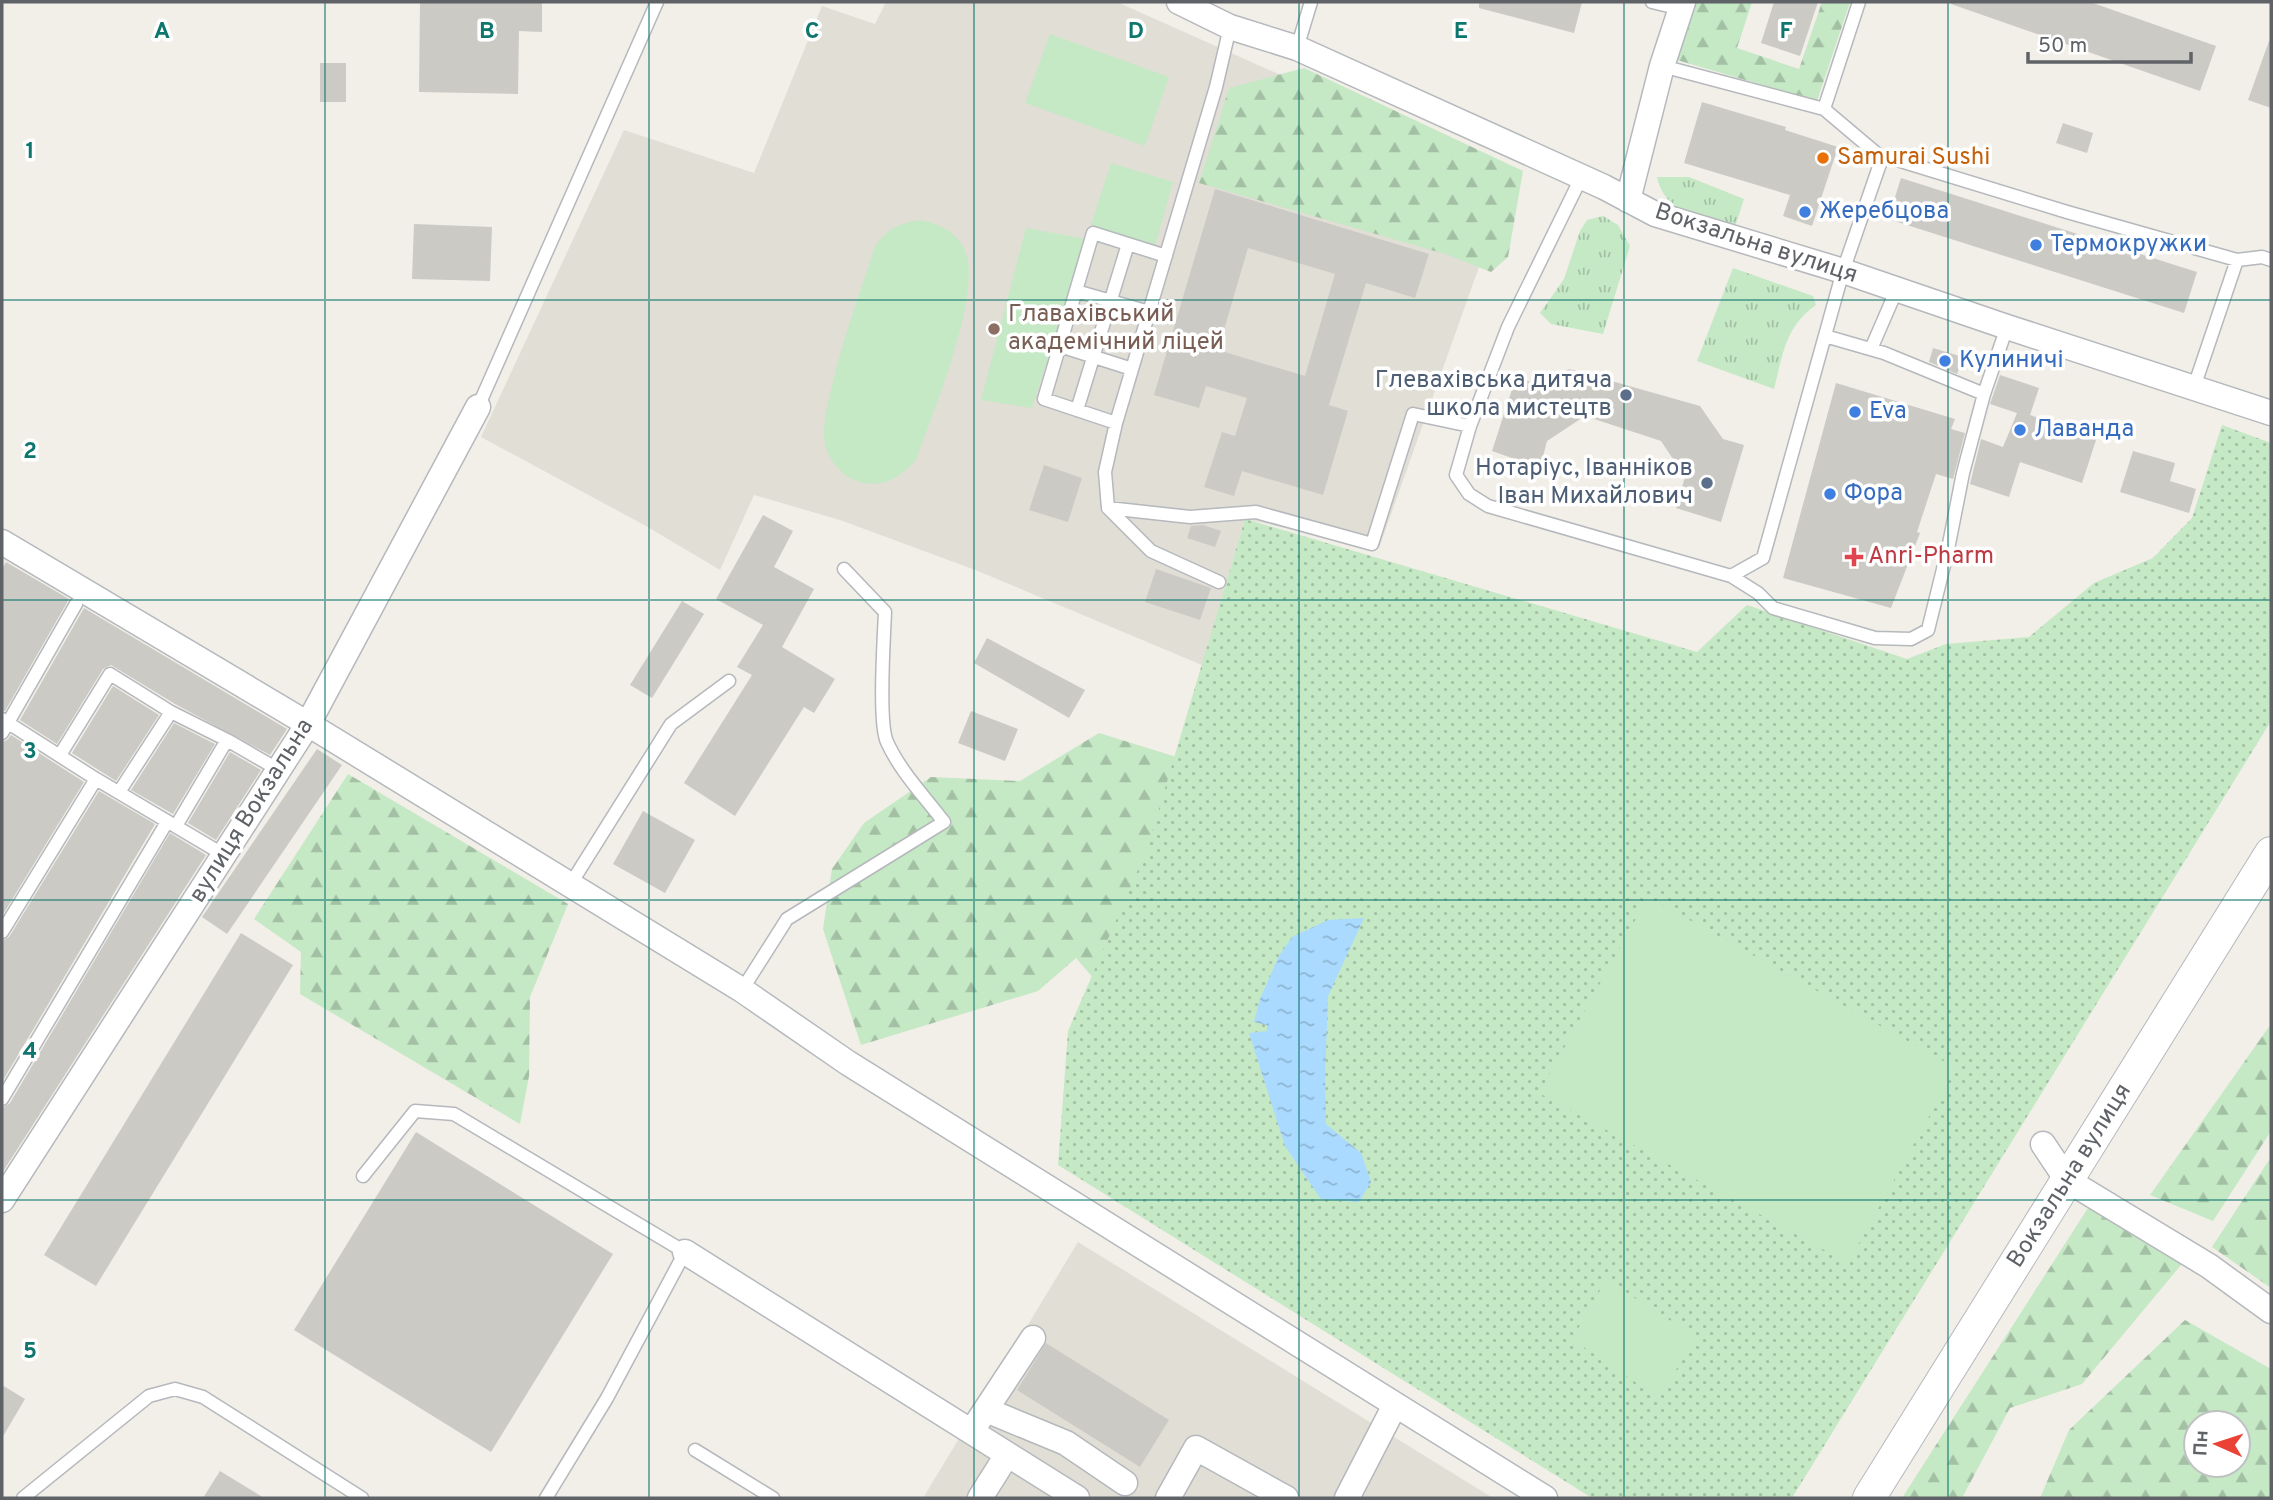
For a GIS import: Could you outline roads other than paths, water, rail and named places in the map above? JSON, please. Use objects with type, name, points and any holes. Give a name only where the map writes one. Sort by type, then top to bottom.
[{"type":"street","name":"Вокзальна вулиця","points":[[1179,2],[1230,27],[1297,48],[1655,214],[1843,271],[2271,413]]},
{"type":"street","points":[[1628,200],[1662,66],[1682,6]]},
{"type":"street","name":"вулиця Вокзальна","points":[[2,1200],[308,724],[478,407]]},
{"type":"street","points":[[2,542],[308,724],[742,990],[860,1070],[1545,1498]]},
{"type":"street","name":"Вокзальна вулиця","points":[[1869,1498],[2271,853]]},
{"type":"street","points":[[2043,1144],[2067,1180],[2209,1266],[2271,1311]]},
{"type":"street","points":[[685,1252],[1077,1498]]},
{"type":"street","points":[[970,1432],[1033,1338]]},
{"type":"street","points":[[1347,1498],[1395,1405]]},
{"type":"street","points":[[986,1409],[1066,1443],[1125,1483]]},
{"type":"street","points":[[1167,1498],[1196,1448],[1286,1498]]},
{"type":"street","points":[[980,1498],[1007,1455]]},
{"type":"lane","points":[[478,407],[657,2]]},
{"type":"lane","points":[[1297,48],[1311,2]]},
{"type":"lane","points":[[1651,2],[1682,6]]},
{"type":"lane","points":[[1824,109],[1859,2]]},
{"type":"lane","points":[[1219,582],[1151,551],[1108,508],[1105,472],[1116,423],[1216,87],[1230,27]]},
{"type":"lane","points":[[1662,66],[1824,109],[1882,158],[1895,159],[2067,212],[2237,260],[2262,257],[2271,260]]},
{"type":"lane","points":[[1731,576],[1763,558],[1843,271],[1882,158]]},
{"type":"lane","points":[[1581,178],[1508,327],[1470,426],[1456,475],[1469,494],[1488,506],[1731,576],[1758,593],[1773,608],[1875,638],[1911,639],[1928,630],[1963,472],[1984,394],[2007,327]]},
{"type":"lane","points":[[1116,423],[1044,399],[1093,233],[1166,256]]},
{"type":"lane","points":[[1077,410],[1128,244]]},
{"type":"lane","points":[[2194,387],[2237,260]]},
{"type":"lane","points":[[1871,349],[1897,289]]},
{"type":"lane","points":[[1076,291],[1149,312]]},
{"type":"lane","points":[[1825,336],[1871,349],[1984,394]]},
{"type":"lane","points":[[1060,346],[1132,369]]},
{"type":"lane","points":[[1108,508],[1191,517],[1256,512],[1371,544],[1413,414],[1470,426]]},
{"type":"lane","points":[[742,990],[787,919],[944,822],[911,779],[886,740],[883,653],[885,612],[844,569]]},
{"type":"lane","points":[[76,604],[4,725],[60,755],[224,855]]},
{"type":"lane","points":[[60,755],[110,674],[172,712],[279,770]]},
{"type":"lane","points":[[570,885],[671,724],[729,681]]},
{"type":"lane","points":[[119,792],[172,712]]},
{"type":"lane","points":[[2,1099],[227,740]]},
{"type":"lane","points":[[2,932],[96,779]]},
{"type":"lane","points":[[363,1176],[415,1111],[454,1114],[685,1252],[607,1398],[546,1498]]},
{"type":"lane","points":[[23,1498],[149,1396],[175,1389],[204,1397],[362,1498]]},
{"type":"lane","points":[[695,1450],[773,1498]]},
{"type":"water","points":[[1364,918],[1328,996],[1326,1124],[1361,1153],[1371,1182],[1359,1202],[1321,1199],[1285,1146],[1249,1033],[1267,1031],[1267,1025],[1254,1022],[1260,999],[1279,956],[1292,937],[1328,920]]},
{"type":"place","name":"Samurai Sushi","points":[[1823,158]]},
{"type":"place","name":"Жеребцова","points":[[1805,212]]},
{"type":"place","name":"Термокружки","points":[[2036,245]]},
{"type":"place","name":"Главахівський академічний ліцей","points":[[994,329]]},
{"type":"place","name":"Кулиничі","points":[[1945,361]]},
{"type":"place","name":"Глевахівська дитяча школа мистецтв","points":[[1626,395]]},
{"type":"place","name":"Eva","points":[[1855,412]]},
{"type":"place","name":"Лаванда","points":[[2020,430]]},
{"type":"place","name":"Нотаріус, Іванніков Іван Михайлович","points":[[1707,483]]},
{"type":"place","name":"Фора","points":[[1830,494]]},
{"type":"place","name":"Anri-Pharm","points":[[1854,557]]}]
